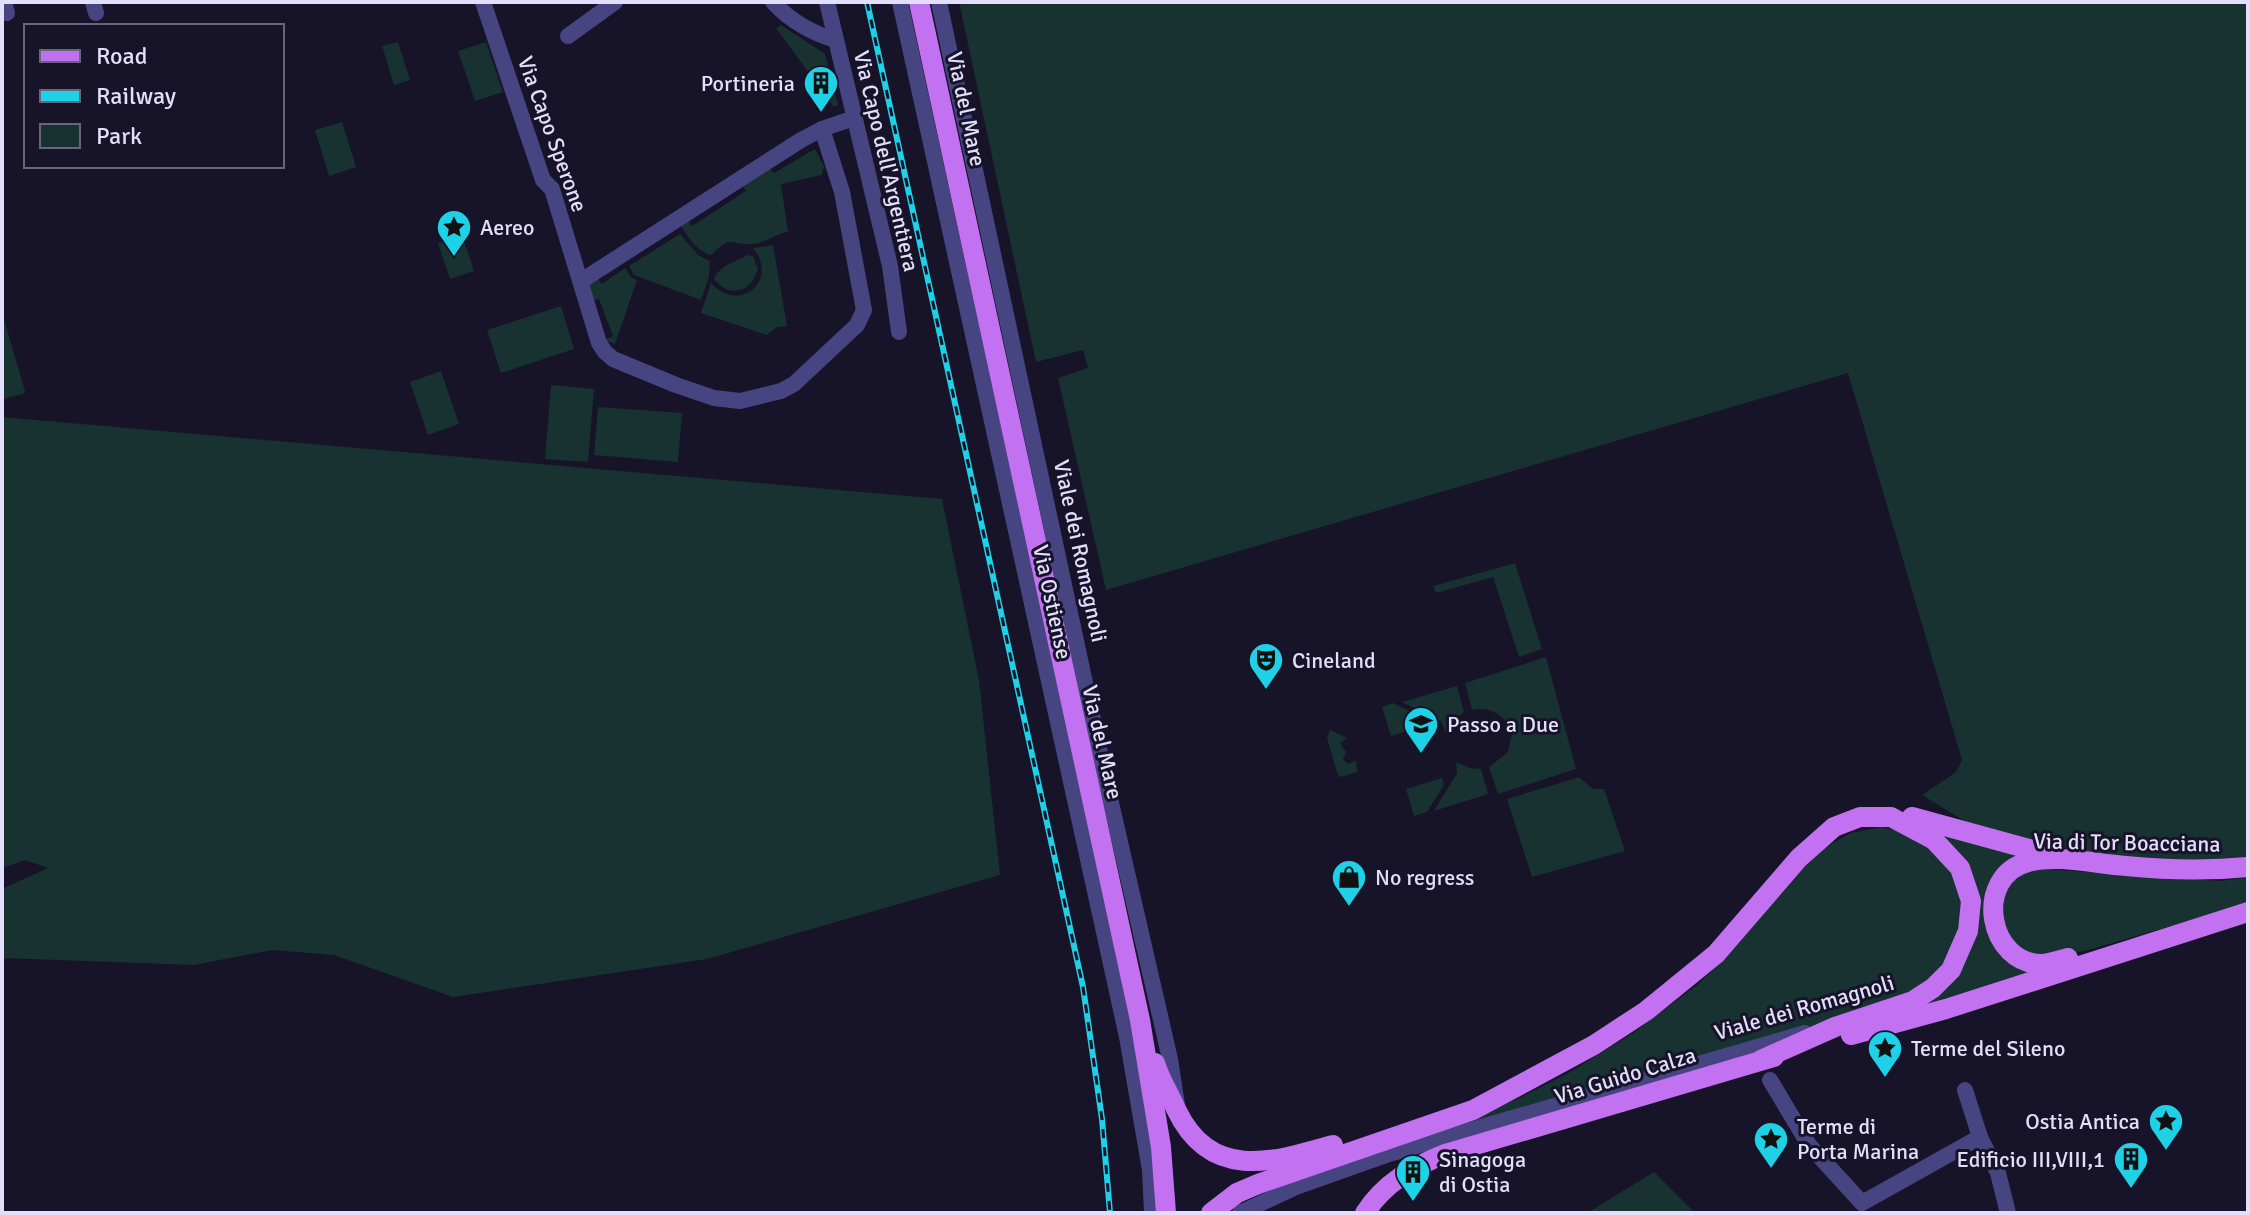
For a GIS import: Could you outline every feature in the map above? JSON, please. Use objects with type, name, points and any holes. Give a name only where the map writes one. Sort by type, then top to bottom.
[{"type":"main road","name":"Via del Mare","points":[[919,2],[1140,1020],[1161,1147],[1166,1213]]},
{"type":"main road","name":"Viale dei Romagnoli","points":[[1211,1213],[1231,1197],[1251,1187],[1473,1110],[1594,1045],[1671,992],[1716,954],[1799,858],[1823,835],[1860,817],[1891,817],[1924,832],[1953,859],[1969,892],[1971,923],[1955,964],[1933,988],[1913,1001],[1835,1027]]},
{"type":"main road","points":[[1891,817],[1915,818],[2070,860]]},
{"type":"main road","name":"Via di Tor Boacciana","points":[[2248,867],[2178,869],[2070,860],[2027,862],[2012,870],[2000,883],[1992,912],[1995,928],[2009,949],[2030,961],[2045,964],[2082,956],[2099,960],[2248,912]]},
{"type":"main road","name":"Via Guido Calza","points":[[1365,1213],[1380,1193],[1404,1173],[1445,1154],[1761,1060],[1946,1009],[2099,960]]},
{"type":"main road","name":"Viale dei Romagnoli","points":[[1140,1020],[1159,1074],[1187,1129],[1212,1150],[1240,1161],[1262,1162],[1293,1157],[1502,1094]]},
{"type":"main road","points":[[1761,1060],[1835,1027]]},
{"type":"street","name":"Via Capo Sperone","points":[[483,2],[543,180],[552,189],[601,347],[617,361],[688,390],[724,400],[752,399],[790,387],[855,328],[864,310],[842,192],[822,129]]},
{"type":"street","points":[[568,36],[615,2]]},
{"type":"street","points":[[773,2],[790,18],[822,36],[836,40]]},
{"type":"street","name":"Via Capo dell'Argentiera","points":[[827,2],[890,266],[899,332]]},
{"type":"street","name":"Via Ostiense","points":[[900,2],[1127,1037],[1150,1170],[1152,1213]]},
{"type":"street","name":"Viale dei Romagnoli","points":[[939,2],[1108,790],[1170,1059],[1177,1110]]},
{"type":"street","points":[[581,281],[801,140],[854,118]]},
{"type":"street","name":"Viale dei Romagnoli","points":[[1240,1213],[1288,1190],[1389,1154],[1761,1044],[1835,1027]]},
{"type":"street","points":[[1770,1080],[1809,1145],[1862,1203],[1980,1137]]},
{"type":"street","points":[[1965,1090],[1980,1137],[1998,1173],[2008,1213]]},
{"type":"green space","points":[[959,2],[2248,2],[2248,860],[2165,863],[2022,842],[1982,832],[1922,795],[1956,772],[1962,760],[1848,373],[1106,590],[1058,378],[1088,368],[1083,350],[1036,362]]},
{"type":"green space","points":[[781,25],[825,54],[838,105],[834,107],[776,28]]},
{"type":"green space","points":[[398,42],[410,80],[394,85],[382,46]]},
{"type":"green space","points":[[486,42],[503,92],[475,101],[458,51]]},
{"type":"green space","points":[[342,122],[356,167],[329,176],[315,130]]},
{"type":"green space","points":[[815,149],[824,166],[822,175],[781,184],[788,232],[757,243],[727,243],[711,255],[697,247],[680,224],[687,219],[692,226],[746,191],[742,184],[769,167],[774,173]]},
{"type":"green space","points":[[680,234],[698,255],[710,261],[709,277],[701,300],[634,275],[629,266]]},
{"type":"green space","points":[[462,235],[474,271],[450,279],[438,243]]},
{"type":"green space","points":[[773,245],[787,326],[777,327],[767,335],[701,313],[711,283],[722,292],[733,295],[753,290],[762,272],[753,248]]},
{"type":"green space","points":[[748,255],[753,256],[758,269],[745,288],[727,289],[714,279],[724,267]]},
{"type":"green space","points":[[625,268],[637,280],[615,344],[604,340],[613,336],[599,299],[591,301],[588,282],[596,276],[602,284]]},
{"type":"green space","points":[[561,306],[574,349],[501,373],[487,330]]},
{"type":"green space","points":[[2,313],[25,391],[2,399]]},
{"type":"green space","points":[[441,371],[459,424],[428,435],[410,382]]},
{"type":"green space","points":[[551,385],[594,389],[588,462],[545,459]]},
{"type":"green space","points":[[598,407],[682,413],[678,462],[594,455]]},
{"type":"green space","points":[[2,417],[942,499],[979,680],[1000,875],[707,959],[453,997],[334,955],[272,950],[194,965],[2,958],[2,889],[48,868],[25,860],[2,868]]},
{"type":"green space","points":[[1515,563],[1542,649],[1519,657],[1493,577],[1436,593],[1433,586]]},
{"type":"green space","points":[[1546,657],[1576,769],[1498,794],[1489,767],[1508,752],[1512,734],[1497,713],[1486,709],[1472,710],[1465,683]]},
{"type":"green space","points":[[1457,686],[1464,712],[1449,725],[1446,733],[1441,721],[1402,702]]},
{"type":"green space","points":[[1393,703],[1423,718],[1426,725],[1391,736],[1382,707]]},
{"type":"green space","points":[[1330,730],[1347,738],[1340,743],[1346,752],[1343,759],[1348,764],[1356,761],[1357,772],[1341,777],[1338,775],[1327,738]]},
{"type":"green space","points":[[1456,762],[1481,769],[1488,794],[1434,811],[1457,773]]},
{"type":"green space","points":[[1579,777],[1593,789],[1604,789],[1625,851],[1532,877],[1507,799]]},
{"type":"green space","points":[[1442,778],[1444,785],[1427,812],[1414,816],[1406,789]]},
{"type":"green space","points":[[1881,827],[1912,833],[1951,868],[1965,904],[1952,960],[1905,1000],[1367,1157],[1515,1100],[1567,1074],[1633,1033],[1696,986],[1718,965],[1820,850],[1851,833]]},
{"type":"green space","points":[[1927,831],[2027,858],[1987,920],[2039,971],[1921,1006],[1952,979],[1976,898]]},
{"type":"green space","points":[[2030,868],[2221,881],[2248,877],[2248,904],[2040,961],[2001,936],[2005,886]]},
{"type":"green space","points":[[1654,1172],[1695,1213],[1587,1213]]},
{"type":"railway","points":[[867,2],[1083,987],[1102,1119],[1110,1213]]},
{"type":"place","name":"Portineria","points":[[821,114]]},
{"type":"place","name":"Aereo","points":[[454,258]]},
{"type":"place","name":"Cineland","points":[[1266,691]]},
{"type":"place","name":"Passo a Due","points":[[1421,755]]},
{"type":"place","name":"No regress","points":[[1349,908]]},
{"type":"place","name":"Terme del Sileno","points":[[1885,1079]]},
{"type":"place","name":"Ostia Antica","points":[[2166,1152]]},
{"type":"place","name":"Terme di Porta Marina","points":[[1771,1170]]},
{"type":"place","name":"Edificio III,VIII,1","points":[[2131,1190]]},
{"type":"place","name":"Sinagoga di Ostia","points":[[1413,1203]]}]
